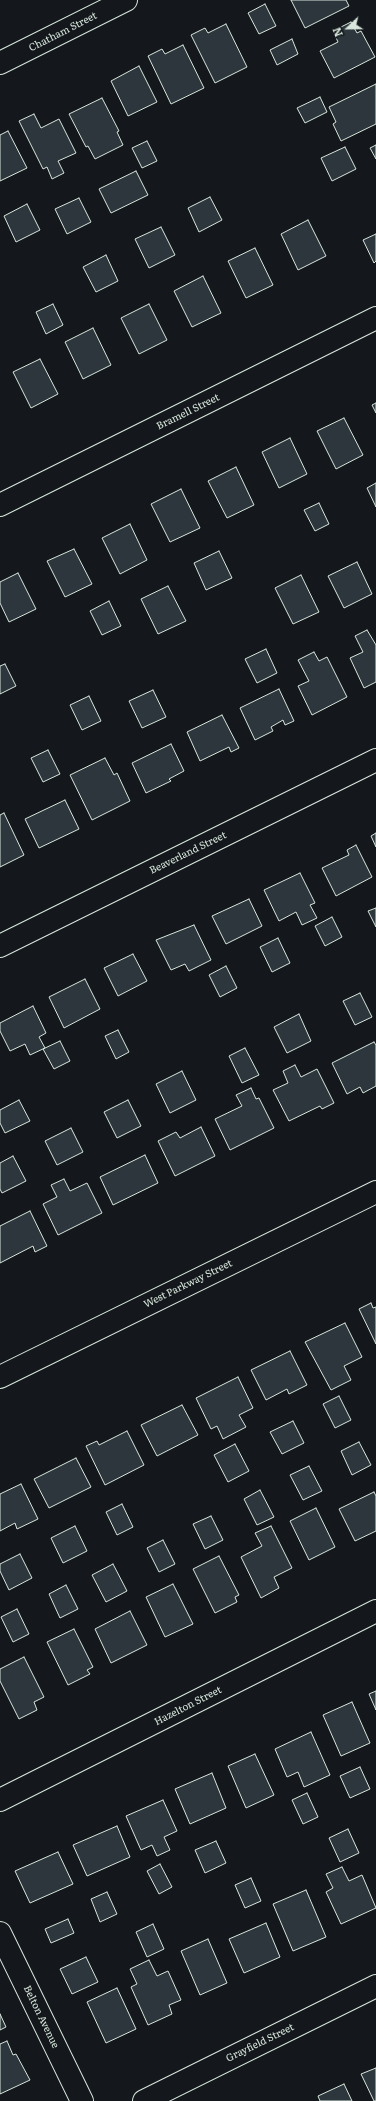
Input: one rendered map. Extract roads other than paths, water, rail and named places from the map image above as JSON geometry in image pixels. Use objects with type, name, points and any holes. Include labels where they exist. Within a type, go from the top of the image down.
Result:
[{"type":"street","name":"Chatham Street","points":[[0,63],[126,0]]},
{"type":"street","name":"Bramell Street","points":[[0,505],[376,318]]},
{"type":"street","name":"Beaverland Street","points":[[0,946],[376,760]]},
{"type":"street","name":"West Parkway Street","points":[[0,1377],[376,1192]]},
{"type":"street","name":"Hazelton Street","points":[[0,1800],[376,1611]]},
{"type":"street","name":"Belton Avenue","points":[[0,1933],[82,2101]]},
{"type":"street","name":"Grayfield Street","points":[[144,2101],[376,1986]]}]
